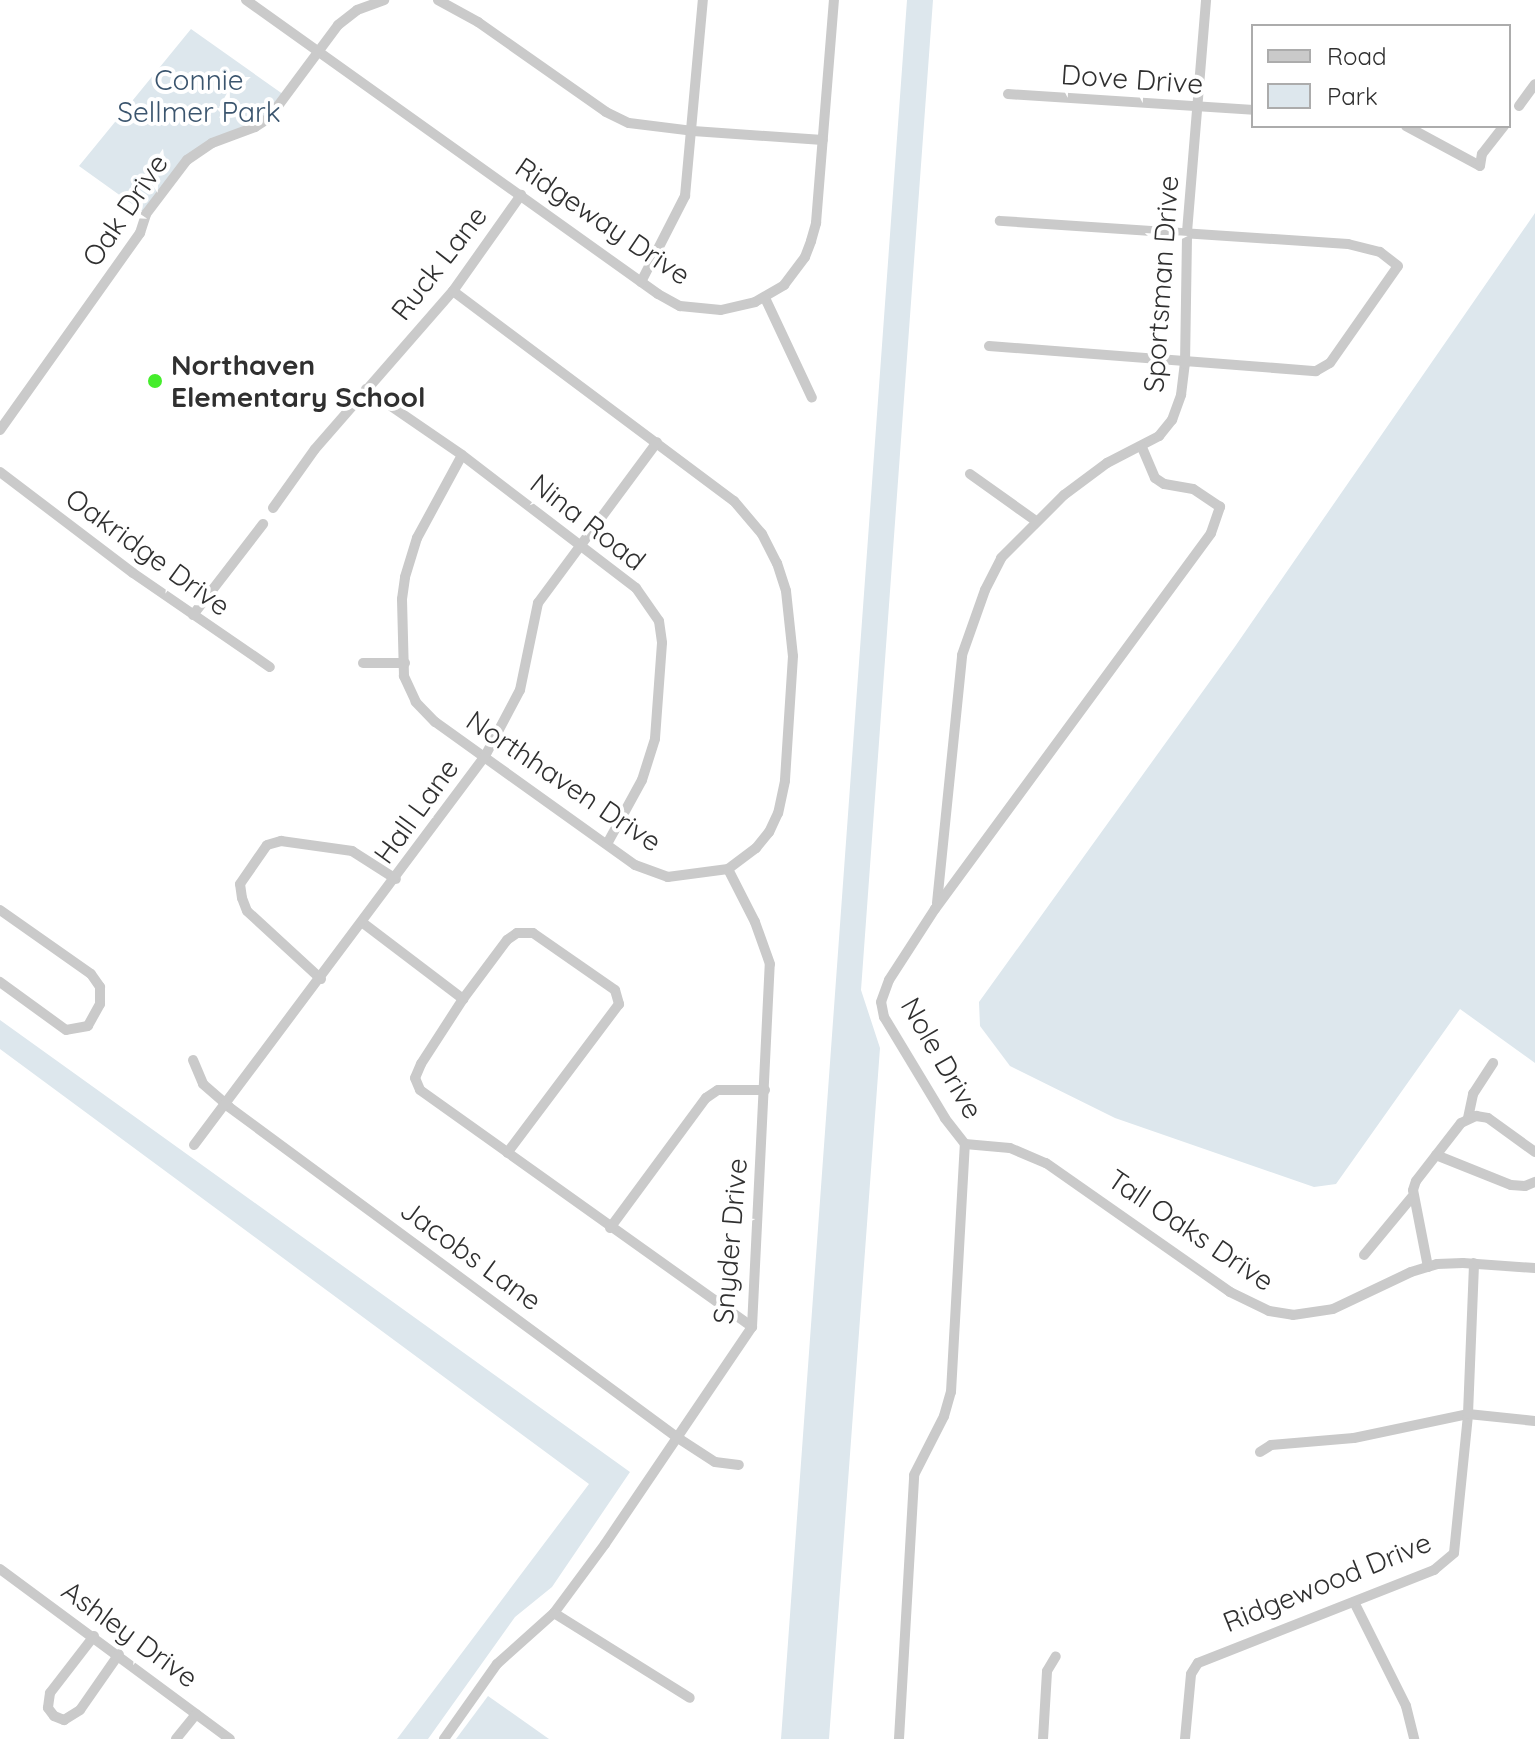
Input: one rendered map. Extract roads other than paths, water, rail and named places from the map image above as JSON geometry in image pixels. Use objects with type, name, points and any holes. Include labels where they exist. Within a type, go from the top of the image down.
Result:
[{"type":"street","name":"Ridgeway Drive","points":[[246,0],[641,282],[680,306],[701,310],[738,307],[765,298],[784,285],[805,257],[811,241],[823,140],[834,0]]},
{"type":"street","name":"Oak Drive","points":[[0,430],[140,233],[146,214],[187,160],[212,143],[269,118],[338,25],[357,10],[384,0]]},
{"type":"street","points":[[438,0],[478,22],[606,112],[643,126],[823,140]]},
{"type":"street","points":[[641,282],[685,196],[703,0]]},
{"type":"street","name":"Sportsman Drive","points":[[935,909],[962,655],[985,590],[1001,558],[1036,521],[1107,463],[1142,447],[1172,420],[1181,395],[1185,364],[1187,232],[1200,107],[1206,0]]},
{"type":"street","points":[[1519,106],[1535,84]]},
{"type":"street","name":"Dove Drive","points":[[1008,94],[1251,110]]},
{"type":"street","points":[[1410,128],[1480,166],[1482,154],[1502,128]]},
{"type":"street","name":"Ruck Lane","points":[[273,508],[315,449],[453,291],[521,195]]},
{"type":"street","points":[[989,346],[1185,364],[1316,371],[1330,363],[1398,266],[1380,252],[1348,244],[1000,221]]},
{"type":"street","points":[[453,291],[699,472],[748,514],[777,563],[786,591],[793,656],[785,781],[778,813],[769,832],[756,848],[728,869]]},
{"type":"street","points":[[765,298],[812,398]]},
{"type":"street","name":"Nina Road","points":[[366,389],[462,455],[642,594],[662,633],[652,755],[607,844]]},
{"type":"street","name":"Hall Lane","points":[[194,1145],[484,758],[520,690],[533,613],[657,442]]},
{"type":"street","name":"Nole Drive","points":[[899,1739],[914,1475],[944,1416],[951,1392],[965,1144],[945,1118],[884,1017],[881,1002],[889,980],[935,909],[1211,533],[1220,507],[1193,489],[1174,487],[1155,478],[1142,447]]},
{"type":"street","name":"Northhaven Drive","points":[[462,455],[417,538],[405,577],[402,599],[404,676],[416,702],[435,722],[635,865],[668,877],[728,869]]},
{"type":"street","name":"Oakridge Drive","points":[[0,472],[193,615],[270,667]]},
{"type":"street","points":[[970,474],[1036,521]]},
{"type":"street","points":[[193,615],[263,524]]},
{"type":"street","points":[[363,663],[405,663]]},
{"type":"street","points":[[321,979],[247,911],[240,884],[267,845],[281,841],[352,851],[396,879]]},
{"type":"street","name":"Snyder Drive","points":[[444,1739],[501,1660],[554,1613],[752,1327],[770,964],[755,922],[728,869]]},
{"type":"street","points":[[0,910],[91,974],[100,987],[100,1004],[88,1026],[66,1030],[0,982]]},
{"type":"street","points":[[363,923],[463,999]]},
{"type":"street","points":[[507,1153],[619,1004],[615,990],[533,933],[517,933],[507,940],[463,999],[415,1078],[420,1090],[610,1228],[752,1327]]},
{"type":"street","name":"Jacobs Lane","points":[[193,1060],[203,1084],[225,1104],[678,1438],[715,1462],[739,1465]]},
{"type":"street","points":[[1364,1255],[1412,1197],[1416,1181],[1468,1118],[1473,1094],[1493,1063]]},
{"type":"street","points":[[610,1228],[706,1098],[718,1090],[765,1090]]},
{"type":"street","points":[[1468,1118],[1488,1118],[1535,1152]]},
{"type":"street","name":"Tall Oaks Drive","points":[[965,1144],[1010,1148],[1046,1163],[1230,1292],[1269,1311],[1308,1314],[1333,1309],[1428,1267],[1474,1263],[1535,1268]]},
{"type":"street","points":[[1436,1155],[1511,1185],[1525,1186],[1535,1182]]},
{"type":"street","points":[[1412,1197],[1428,1267]]},
{"type":"street","name":"Ridgewood Drive","points":[[1185,1739],[1188,1687],[1198,1663],[1434,1570],[1454,1553],[1459,1536],[1468,1414],[1474,1263]]},
{"type":"street","points":[[1260,1452],[1271,1445],[1354,1438],[1468,1414],[1535,1421]]},
{"type":"street","name":"Ashley Drive","points":[[0,1569],[119,1654],[224,1737]]},
{"type":"street","points":[[1354,1602],[1406,1706],[1414,1739]]},
{"type":"street","points":[[554,1613],[690,1698]]},
{"type":"street","points":[[94,1636],[50,1693],[48,1708],[54,1716],[64,1720],[73,1717],[119,1654]]},
{"type":"street","points":[[1043,1739],[1047,1671],[1056,1656]]},
{"type":"street","points":[[176,1739],[196,1714]]},
{"type":"place","name":"Northaven Elementary School","points":[[155,381]]},
{"type":"park label","name":"Connie Sellmer Park","points":[[199,96]]}]
